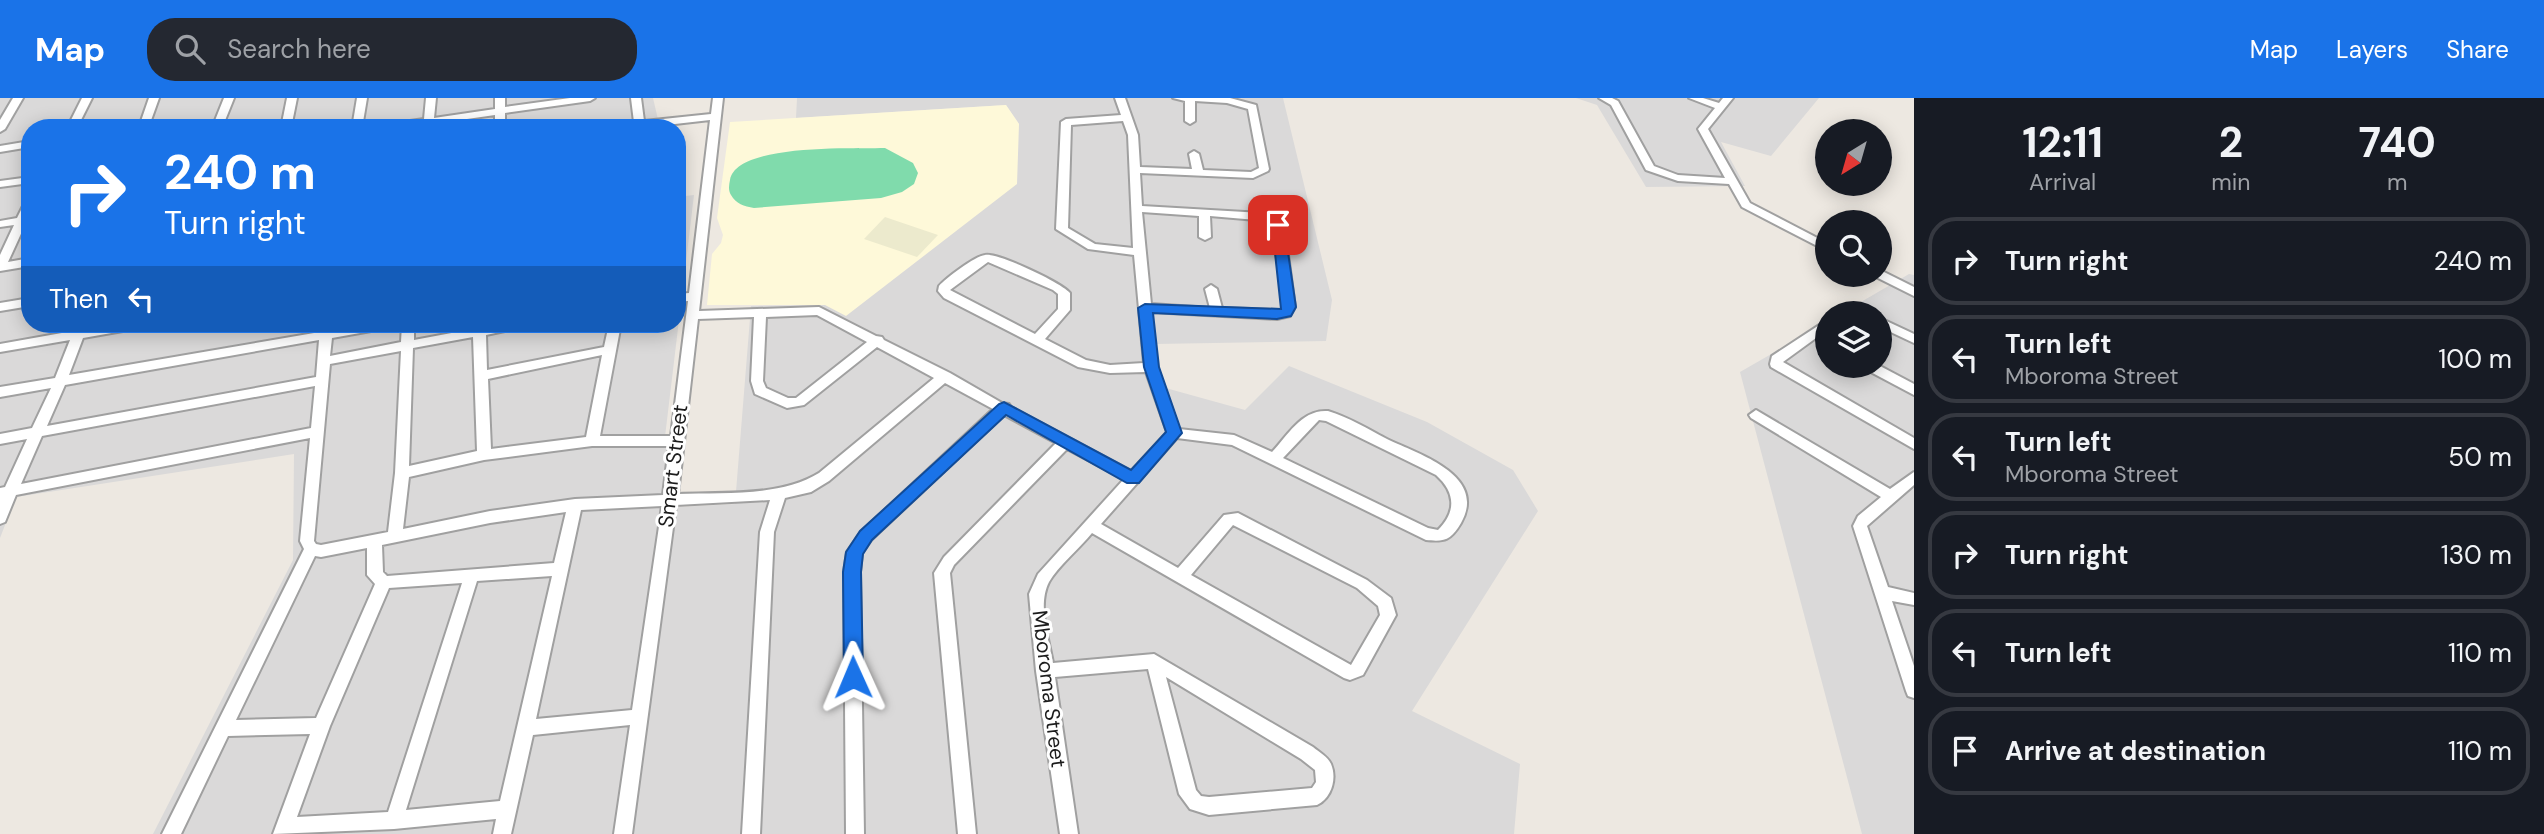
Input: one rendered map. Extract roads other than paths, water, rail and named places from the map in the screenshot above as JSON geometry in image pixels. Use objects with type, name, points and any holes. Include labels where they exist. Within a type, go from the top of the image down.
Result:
[{"type":"street","points":[[0,129],[18,98]]},
{"type":"street","points":[[76,119],[87,98]]},
{"type":"street","points":[[146,119],[154,98]]},
{"type":"street","points":[[221,119],[229,98]]},
{"type":"street","points":[[288,119],[292,98]]},
{"type":"street","points":[[358,119],[362,98]]},
{"type":"street","points":[[429,119],[431,98]]},
{"type":"street","points":[[499,119],[500,98]]},
{"type":"street","points":[[437,119],[590,98]]},
{"type":"street","points":[[636,98],[639,119]]},
{"type":"street","name":"Smart Street","points":[[623,834],[670,498],[718,98]]},
{"type":"street","points":[[1120,98],[1133,135],[1139,209],[1139,252],[1151,367],[1174,433],[1224,437],[1426,534],[1441,536],[1450,528],[1462,507],[1462,497],[1451,478],[1441,471],[1328,416],[1318,415],[1311,418],[1274,459]]},
{"type":"street","points":[[1136,170],[1253,175],[1264,169],[1253,107],[1237,100],[1178,98]]},
{"type":"street","points":[[1604,98],[1618,107],[1654,171],[1672,177],[1731,181]]},
{"type":"street","points":[[1693,98],[1724,102]]},
{"type":"street","points":[[1190,99],[1190,121]]},
{"type":"street","points":[[1724,102],[1703,129],[1746,205],[1815,242]]},
{"type":"street","points":[[686,121],[717,116]]},
{"type":"street","points":[[1127,118],[1066,122],[1062,229],[1092,247],[1139,252]]},
{"type":"street","points":[[0,149],[21,146]]},
{"type":"street","points":[[1194,154],[1198,172]]},
{"type":"street","points":[[0,184],[21,181]]},
{"type":"street","points":[[1139,209],[1262,216],[1272,219],[1278,225],[1289,307],[1286,313],[1277,315],[1145,308]]},
{"type":"street","points":[[1204,214],[1205,237]]},
{"type":"street","points":[[0,224],[21,221]]},
{"type":"street","points":[[21,221],[0,267],[21,264]]},
{"type":"street","points":[[1038,339],[1064,310],[1064,293],[1057,287],[985,258],[945,286],[944,291],[948,295],[1096,368],[1151,367]]},
{"type":"street","points":[[1892,280],[1914,292]]},
{"type":"street","points":[[1212,289],[1217,311]]},
{"type":"street","points":[[686,297],[695,296]]},
{"type":"street","points":[[0,307],[21,304]]},
{"type":"street","points":[[692,315],[819,311],[1004,407],[1133,478]]},
{"type":"street","points":[[760,312],[757,381],[760,391],[787,403],[799,402],[878,340]]},
{"type":"street","points":[[1892,328],[1914,339]]},
{"type":"street","points":[[0,348],[63,333]]},
{"type":"street","points":[[0,518],[5,492],[40,431],[78,333]]},
{"type":"street","points":[[0,391],[305,333]]},
{"type":"street","points":[[326,333],[307,541],[312,549],[321,551],[490,517],[575,505],[779,494],[806,488],[824,477],[945,376]]},
{"type":"street","points":[[395,536],[402,473],[408,333]]},
{"type":"street","points":[[325,361],[457,333]]},
{"type":"street","points":[[479,333],[484,455]]},
{"type":"street","points":[[592,441],[613,333]]},
{"type":"street","points":[[1813,333],[1777,359],[1776,364],[1914,444]]},
{"type":"street","points":[[480,376],[608,350]]},
{"type":"street","points":[[1892,378],[1914,390]]},
{"type":"street","points":[[0,439],[322,380]]},
{"type":"street","points":[[855,834],[852,572],[855,552],[866,536],[1004,407]]},
{"type":"street","points":[[1756,415],[1891,496]]},
{"type":"street","points":[[5,492],[317,432]]},
{"type":"street","name":"Mboroma Street","points":[[1066,834],[1044,671],[1037,594],[1043,578],[1174,433]]},
{"type":"street","points":[[967,834],[942,573],[949,561],[1066,440]]},
{"type":"street","points":[[402,473],[484,455],[592,441],[675,441]]},
{"type":"street","points":[[1914,477],[1863,520],[1860,526],[1880,592],[1911,674],[1914,691]]},
{"type":"street","points":[[751,834],[767,532],[779,494]]},
{"type":"street","points":[[502,834],[575,505]]},
{"type":"street","points":[[1090,525],[1182,574],[1350,673],[1357,670],[1388,615],[1385,603],[1362,584],[1238,519],[1228,519],[1182,574]]},
{"type":"street","points":[[374,541],[375,575],[384,582],[561,569]]},
{"type":"street","points":[[171,834],[312,549]]},
{"type":"street","points":[[394,820],[471,577]]},
{"type":"street","points":[[384,582],[321,726],[284,830],[508,809]]},
{"type":"street","points":[[1880,592],[1914,599]]},
{"type":"street","points":[[1044,671],[1154,661],[1307,753],[1322,766],[1325,784],[1317,796],[1209,806],[1196,803],[1188,794],[1154,661]]},
{"type":"street","points":[[524,728],[638,717]]},
{"type":"street","points":[[223,728],[321,726]]}]
